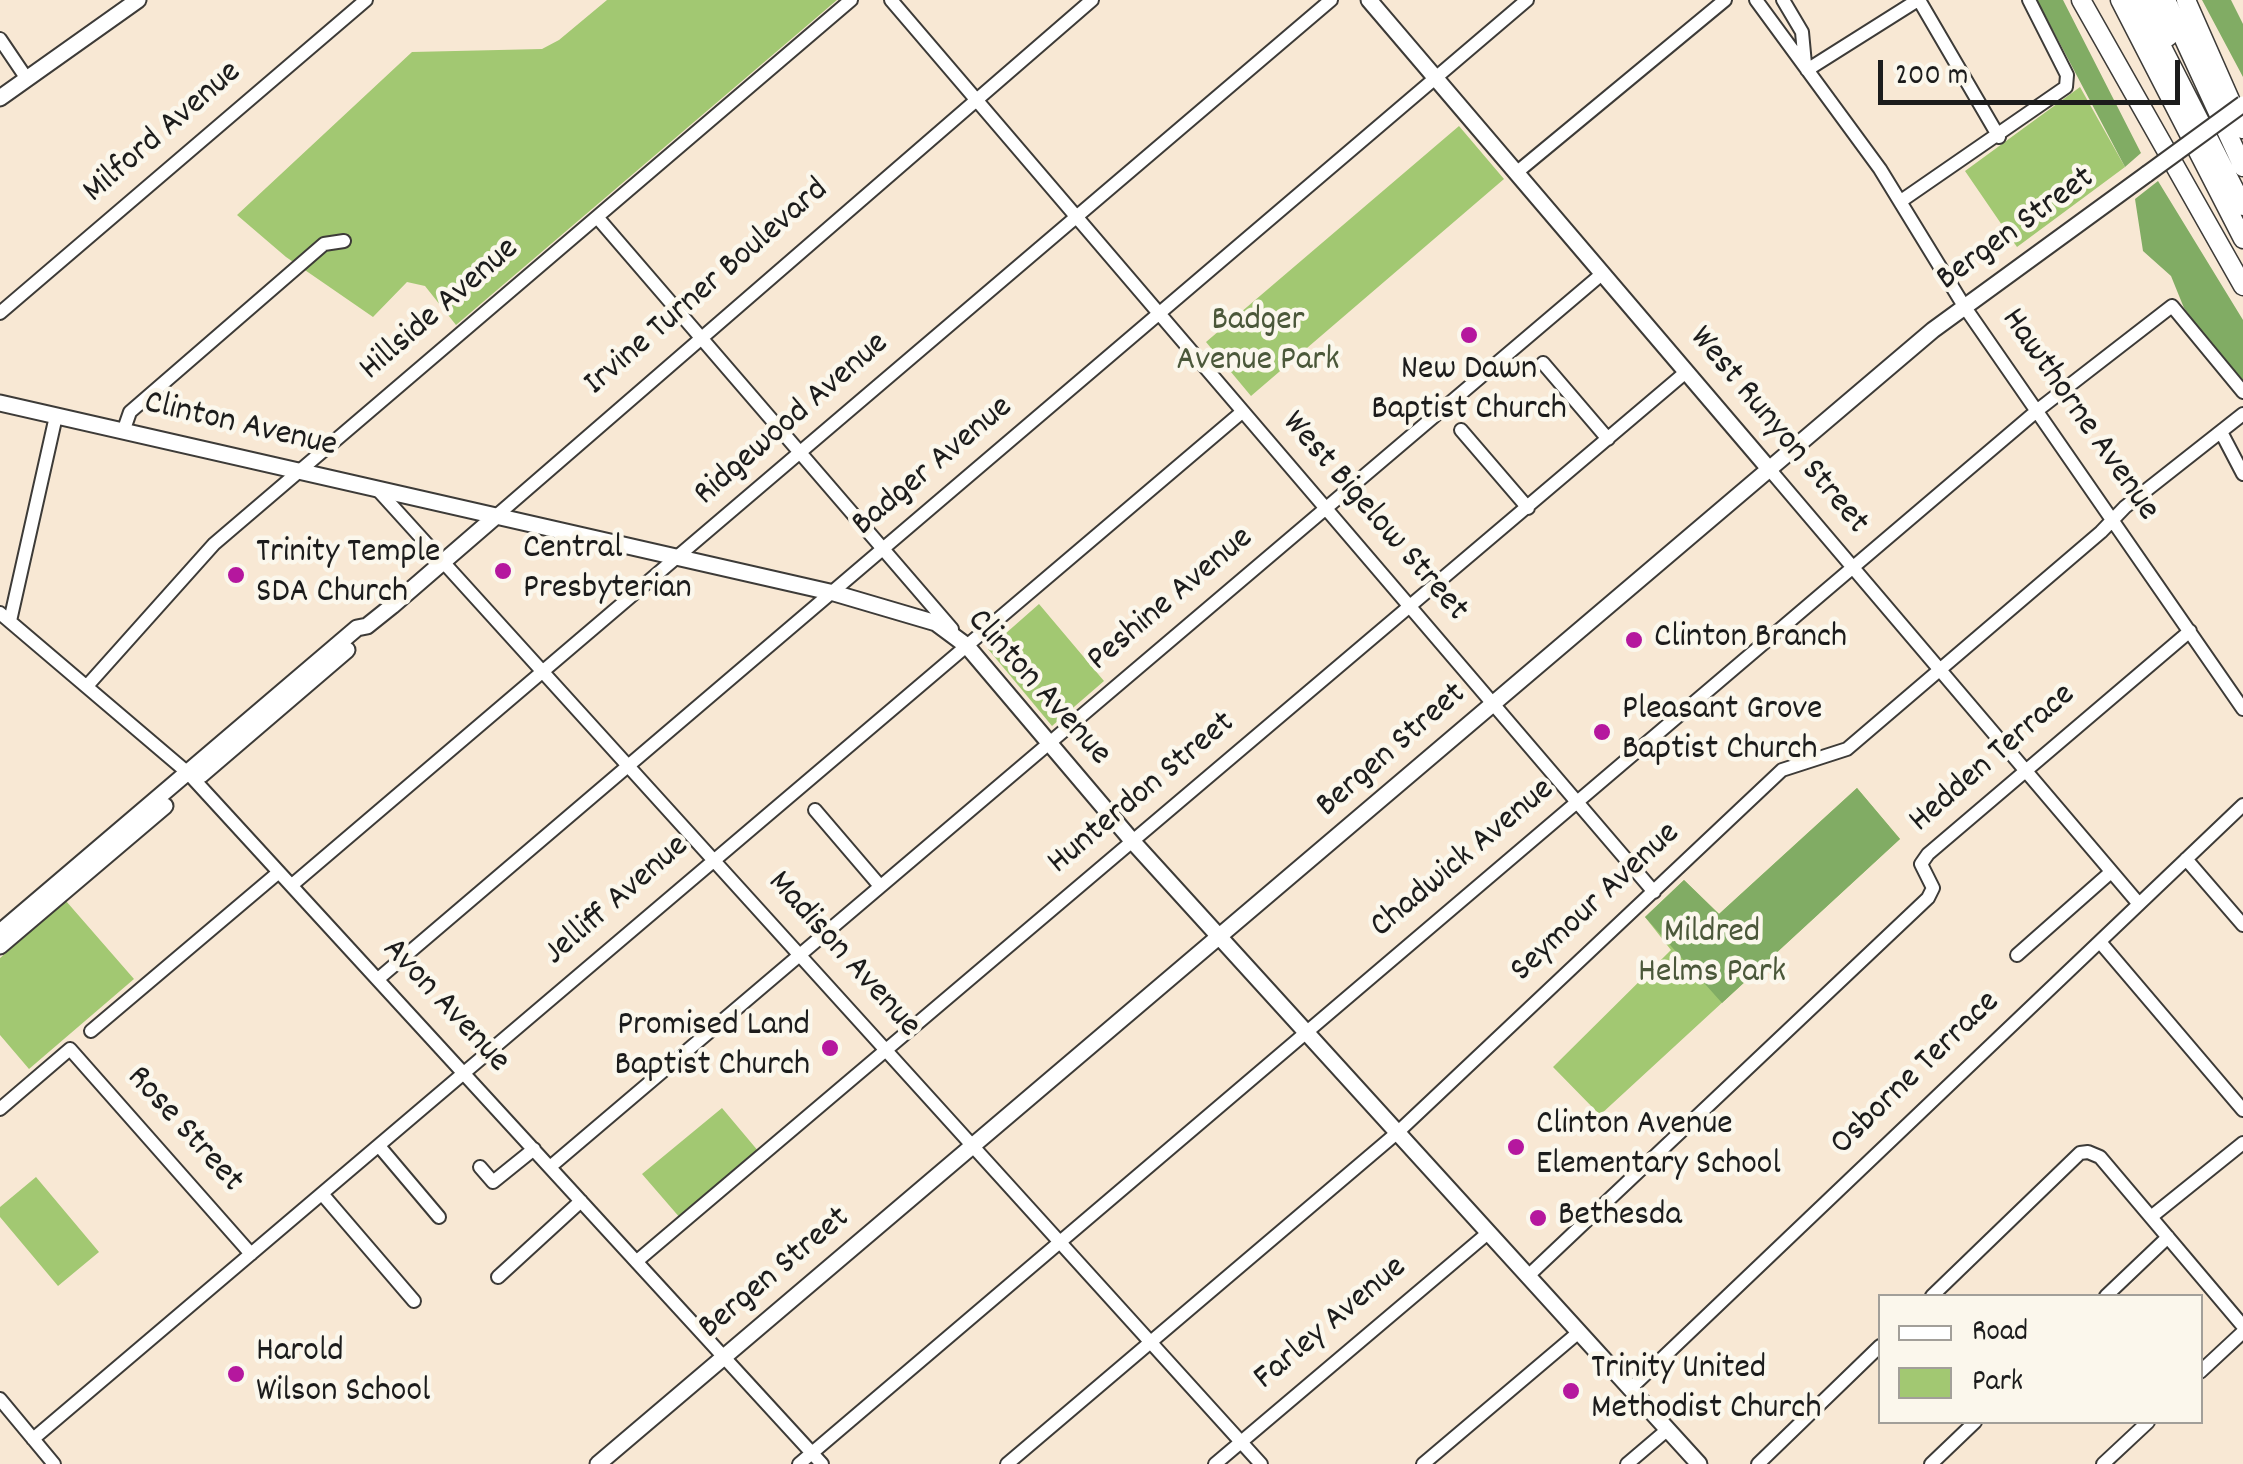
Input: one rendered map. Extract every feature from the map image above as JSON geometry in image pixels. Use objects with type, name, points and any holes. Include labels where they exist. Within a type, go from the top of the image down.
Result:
[{"type":"highway","points":[[2080,0],[2243,286]]},
{"type":"highway","points":[[2092,0],[2186,189]]},
{"type":"highway","points":[[2108,0],[2243,239]]},
{"type":"highway","points":[[2120,0],[2209,177]]},
{"type":"highway","points":[[2138,0],[2243,206]]},
{"type":"highway","points":[[2152,0],[2210,145]]},
{"type":"highway","points":[[2166,0],[2243,167]]},
{"type":"highway","points":[[2186,0],[2243,129]]},
{"type":"main road","name":"West Runyon Street","points":[[1368,0],[1770,470]]},
{"type":"main road","points":[[0,98],[127,3]]},
{"type":"main road","name":"Bergen Street","points":[[598,1464],[1964,306],[2243,104]]},
{"type":"main road","name":"Clinton Avenue","points":[[0,404],[925,617],[966,646],[1134,843],[1699,1464]]},
{"type":"main road","name":"Irvine Turner Boulevard","points":[[0,932],[364,635],[367,626],[495,516]]},
{"type":"main road","name":"Irvine Turner Boulevard","points":[[0,946],[192,776]]},
{"type":"street","name":"Milford Avenue","points":[[0,314],[366,0]]},
{"type":"street","name":"Hillside Avenue","points":[[87,686],[202,555],[852,0]]},
{"type":"street","name":"West Bigelow Street","points":[[891,0],[1654,892]]},
{"type":"street","name":"Irvine Turner Boulevard","points":[[495,516],[1092,0]]},
{"type":"street","name":"Ridgewood Avenue","points":[[292,885],[1332,0]]},
{"type":"street","name":"Badger Avenue","points":[[378,979],[1527,0]]},
{"type":"street","points":[[1516,173],[1725,0]]},
{"type":"street","points":[[1756,0],[1806,69],[1918,0],[1999,137]]},
{"type":"street","name":"Hawthorne Avenue","points":[[1784,0],[1802,32],[1806,69],[1901,201],[1964,306],[2039,409],[2243,709]]},
{"type":"street","points":[[1901,201],[1999,137],[2068,84],[2029,0]]},
{"type":"street","points":[[0,39],[27,79]]},
{"type":"street","points":[[596,217],[966,646]]},
{"type":"street","points":[[123,432],[130,412],[162,384],[324,244],[344,241]]},
{"type":"street","name":"Peshine Avenue","points":[[550,1167],[1049,747],[1190,622],[1327,510],[1602,273]]},
{"type":"street","name":"Chadwick Avenue","points":[[799,1464],[817,1459],[1061,1242],[2039,409],[2172,306],[2243,392]]},
{"type":"street","points":[[1542,363],[1608,440]]},
{"type":"street","name":"Hunterdon Street","points":[[637,1262],[1686,372]]},
{"type":"street","name":"Jelliff Avenue","points":[[33,1438],[1242,412]]},
{"type":"street","name":"Seymour Avenue","points":[[1008,1464],[1398,1132],[1782,770],[1847,749],[2113,519],[2243,414]]},
{"type":"street","points":[[5,617],[56,416]]},
{"type":"street","points":[[2224,429],[2243,457]]},
{"type":"street","points":[[2224,429],[2243,474]]},
{"type":"street","points":[[1461,430],[1528,508]]},
{"type":"street","name":"West Runyon Street","points":[[1770,470],[2139,904]]},
{"type":"street","name":"Madison Avenue","points":[[377,490],[1261,1464]]},
{"type":"street","name":"Avon Avenue","points":[[5,617],[192,776],[817,1459]]},
{"type":"street","name":"Hedden Terrace","points":[[1528,1276],[1928,898],[1933,888],[1922,869],[1923,858],[2190,630]]},
{"type":"street","name":"Osborne Terrace","points":[[1631,1388],[2243,805]]},
{"type":"street","points":[[815,810],[880,886]]},
{"type":"street","points":[[2186,859],[2243,925]]},
{"type":"street","points":[[91,1031],[280,872]]},
{"type":"street","points":[[2017,955],[2111,872]]},
{"type":"street","points":[[2100,942],[2243,1110]]},
{"type":"street","name":"Rose Street","points":[[0,1109],[70,1049],[251,1254]]},
{"type":"street","points":[[2152,1217],[2243,1143]]},
{"type":"street","points":[[379,1146],[439,1217]]},
{"type":"street","points":[[480,1168],[493,1182],[534,1149]]},
{"type":"street","points":[[1934,1294],[2080,1153],[2088,1152],[2100,1158],[2152,1217],[2243,1329],[2203,1369]]},
{"type":"street","points":[[323,1195],[414,1301]]},
{"type":"street","points":[[498,1277],[581,1201]]},
{"type":"street","name":"Farley Avenue","points":[[1214,1464],[1488,1232]]},
{"type":"street","points":[[2108,1294],[2168,1237]]},
{"type":"street","points":[[1422,1464],[1578,1332]]},
{"type":"street","points":[[1758,1464],[1878,1348]]},
{"type":"street","points":[[0,1398],[54,1464]]},
{"type":"street","points":[[1931,1464],[1974,1424]]},
{"type":"street","points":[[2102,1464],[2146,1424]]},
{"type":"street","points":[[1627,1464],[1667,1430]]},
{"type":"green space","points":[[607,0],[837,0],[456,325],[425,286],[407,282],[373,317],[286,257],[237,215],[412,52],[542,49],[559,40]]},
{"type":"green space","points":[[2037,0],[2063,0],[2141,153],[2125,167]]},
{"type":"green space","points":[[2202,0],[2231,0],[2243,24],[2243,77]]},
{"type":"green space","points":[[2080,87],[2125,167],[2017,247],[1965,171]]},
{"type":"green space","name":"Badger Avenue Park","points":[[1459,126],[1504,179],[1251,396],[1206,342]]},
{"type":"green space","points":[[2158,181],[2243,320],[2243,386],[2184,308],[2171,276],[2143,251],[2135,199]]},
{"type":"green space","points":[[1039,604],[1104,681],[1052,726],[988,649]]},
{"type":"green space","name":"Mildred Helms Park","points":[[1857,788],[1900,839],[1600,1115],[1553,1067],[1671,950],[1645,917],[1684,880],[1719,914]]},
{"type":"green space","name":"Mildred Helms Park","points":[[1857,788],[1900,839],[1722,1003],[1645,917],[1684,880],[1719,914]]},
{"type":"green space","points":[[66,901],[134,979],[29,1069],[0,1035],[0,958]]},
{"type":"green space","points":[[722,1108],[759,1152],[681,1219],[642,1174]]},
{"type":"green space","points":[[36,1177],[99,1252],[58,1286],[0,1217],[0,1207]]},
{"type":"place","name":"New Dawn Baptist Church","points":[[1469,335]]},
{"type":"place","name":"Central Presbyterian","points":[[503,571]]},
{"type":"place","name":"Trinity Temple SDA Church","points":[[236,575]]},
{"type":"place","name":"Clinton Branch","points":[[1634,640]]},
{"type":"place","name":"Pleasant Grove Baptist Church","points":[[1602,732]]},
{"type":"place","name":"Promised Land Baptist Church","points":[[830,1048]]},
{"type":"place","name":"Clinton Avenue Elementary School","points":[[1516,1147]]},
{"type":"place","name":"Bethesda","points":[[1538,1218]]},
{"type":"place","name":"Harold Wilson School","points":[[236,1374]]},
{"type":"place","name":"Trinity United Methodist Church","points":[[1571,1391]]}]
